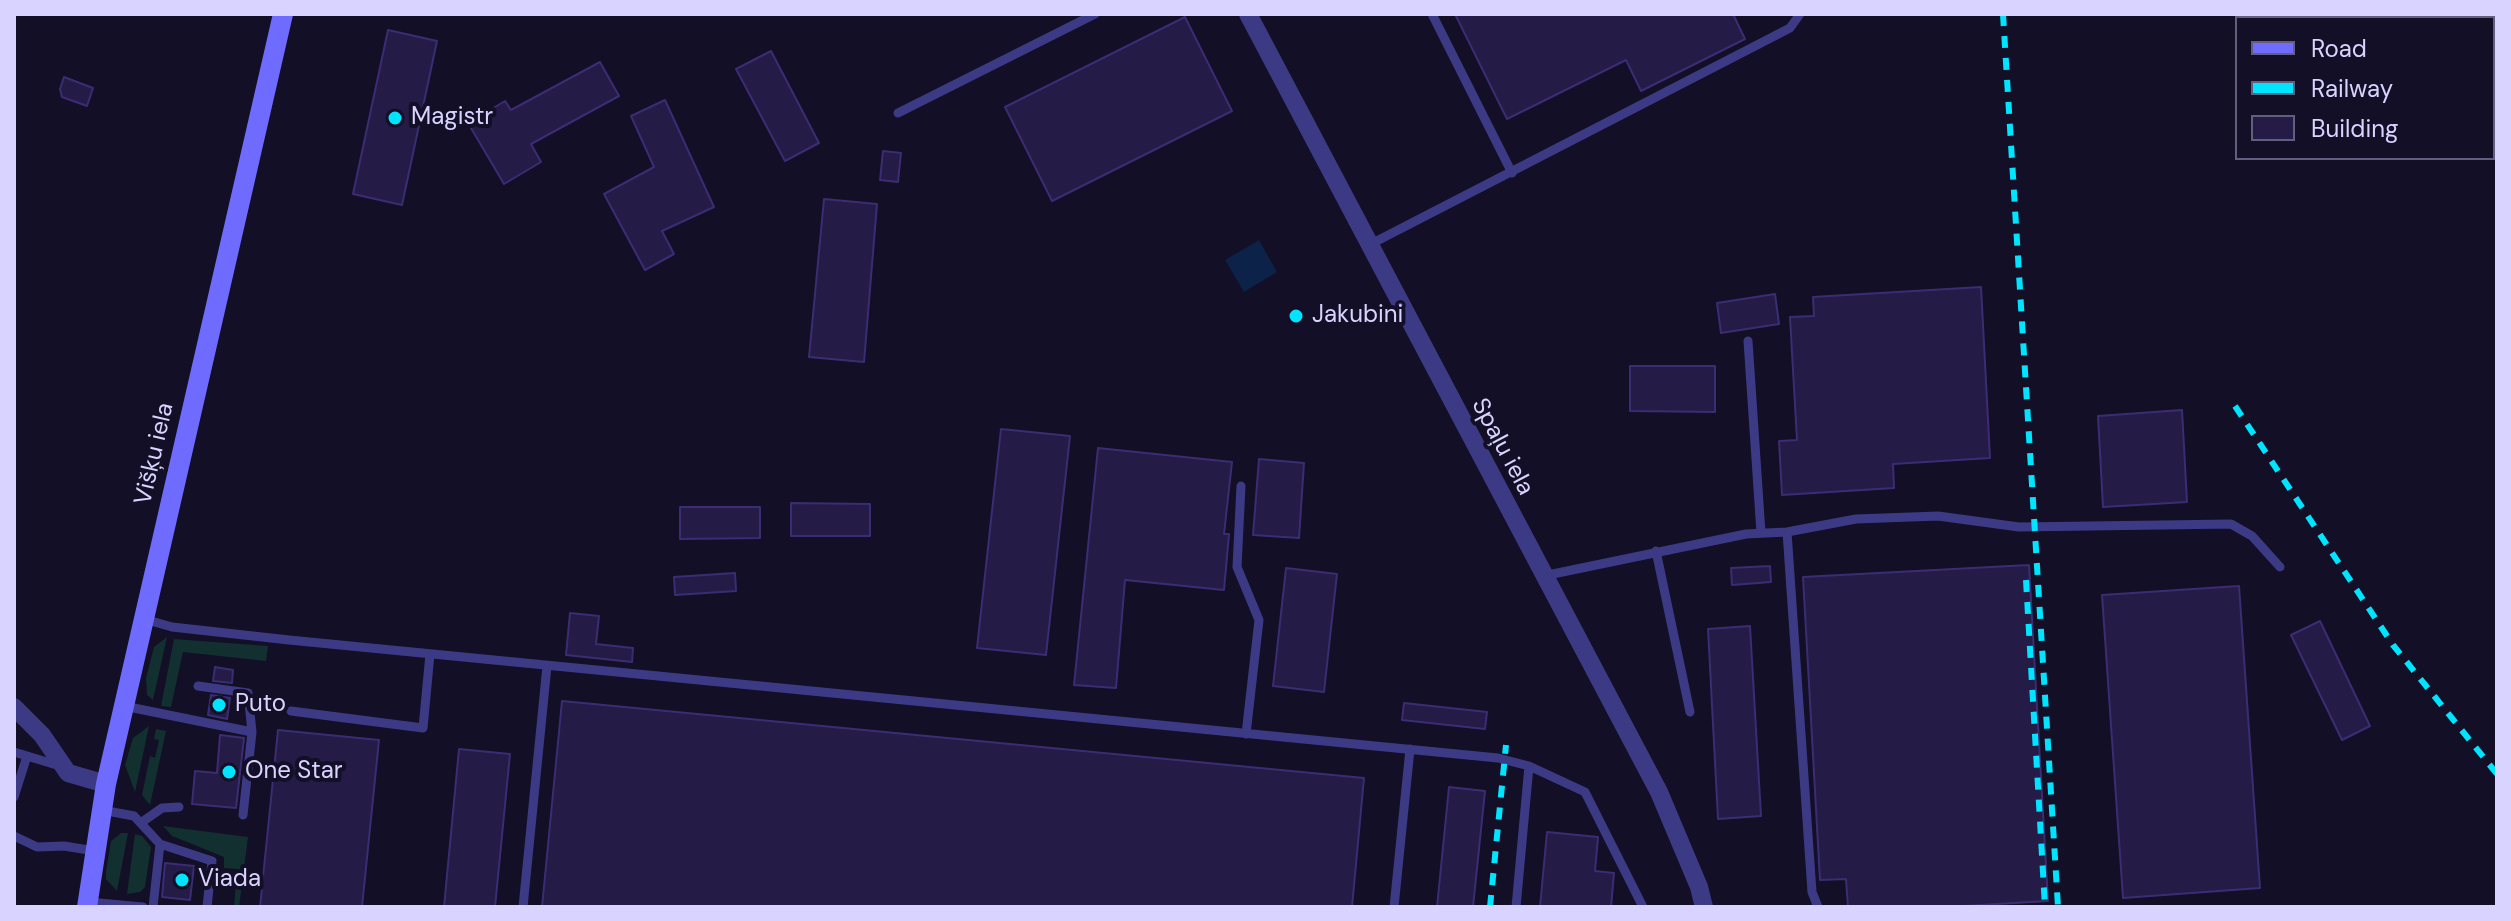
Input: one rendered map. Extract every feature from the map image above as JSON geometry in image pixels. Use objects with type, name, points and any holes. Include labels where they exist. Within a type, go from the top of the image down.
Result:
[{"type":"street","name":"Višķu iela","points":[[87,904],[106,784],[283,14]]},
{"type":"street","name":"Spaļu iela","points":[[1248,14],[1659,792],[1699,887],[1704,907]]},
{"type":"street","points":[[14,707],[26,715],[68,773],[106,784]]},
{"type":"lane","points":[[898,113],[1095,14]]},
{"type":"lane","points":[[1432,14],[1512,173]]},
{"type":"lane","points":[[1369,245],[1790,28],[1800,14]]},
{"type":"lane","points":[[1748,341],[1761,533]]},
{"type":"lane","points":[[1241,486],[1237,567],[1259,620],[1246,734]]},
{"type":"lane","points":[[1543,576],[1656,551],[1761,533],[1787,532],[1856,519],[1938,516],[2019,527],[2231,524],[2252,536],[2280,567]]},
{"type":"lane","points":[[1787,532],[1812,892],[1818,907]]},
{"type":"lane","points":[[1656,551],[1690,712]]},
{"type":"lane","points":[[144,619],[209,632],[1498,758],[1529,766],[1585,792],[1643,907]]},
{"type":"lane","points":[[291,711],[423,728],[430,654]]},
{"type":"lane","points":[[523,907],[547,666]]},
{"type":"lane","points":[[198,686],[248,693],[252,732],[243,815]]},
{"type":"lane","points":[[124,706],[252,732]]},
{"type":"lane","points":[[1394,907],[1410,749]]},
{"type":"lane","points":[[14,752],[64,767]]},
{"type":"lane","points":[[14,797],[27,756]]},
{"type":"lane","points":[[1516,907],[1529,766]]},
{"type":"lane","points":[[142,822],[162,808],[179,807]]},
{"type":"lane","points":[[102,810],[134,816],[160,844],[212,861],[207,907]]},
{"type":"lane","points":[[14,836],[37,847],[64,846],[95,851]]},
{"type":"lane","points":[[153,907],[160,844]]},
{"type":"lane","points":[[87,904],[143,907]]},
{"type":"green space","points":[[167,637],[153,700],[147,695],[146,678],[154,647]]},
{"type":"green space","points":[[174,639],[268,646],[266,661],[183,652],[171,707],[161,706]]},
{"type":"green space","points":[[149,726],[135,792],[125,765],[133,738]]},
{"type":"green space","points":[[156,729],[166,731],[150,805],[142,795],[150,756],[155,758],[159,740],[154,739]]},
{"type":"green space","points":[[163,826],[248,837],[239,907],[234,907],[237,869],[224,868],[224,857],[172,836]]},
{"type":"green space","points":[[121,833],[128,833],[117,891],[106,879],[106,872],[111,841]]},
{"type":"green space","points":[[135,834],[142,836],[151,847],[145,887],[140,892],[127,894]]},
{"type":"water","points":[[1259,240],[1277,272],[1244,292],[1225,260]]},
{"type":"building","points":[[1455,14],[1733,14],[1745,39],[1641,91],[1626,60],[1507,119]]},
{"type":"building","points":[[1185,17],[1232,111],[1052,201],[1005,107]]},
{"type":"building","name":"Magistr","points":[[388,30],[437,41],[402,205],[353,194]]},
{"type":"building","points":[[771,51],[819,143],[785,161],[736,69]]},
{"type":"building","points":[[600,62],[619,96],[531,144],[541,162],[504,184],[468,123],[505,101],[511,110]]},
{"type":"building","points":[[64,77],[93,88],[87,106],[62,97],[60,89]]},
{"type":"building","points":[[665,100],[714,207],[662,231],[674,254],[645,270],[604,194],[654,167],[631,116]]},
{"type":"building","points":[[883,151],[901,153],[898,182],[880,180]]},
{"type":"building","points":[[824,199],[877,204],[864,362],[809,357]]},
{"type":"building","points":[[1981,287],[1990,458],[1893,464],[1894,488],[1782,495],[1779,441],[1797,440],[1790,317],[1814,316],[1813,297]]},
{"type":"building","points":[[1775,294],[1779,324],[1721,333],[1717,303]]},
{"type":"building","points":[[1630,366],[1715,366],[1715,412],[1630,411]]},
{"type":"building","points":[[2182,410],[2187,502],[2103,507],[2098,416]]},
{"type":"building","points":[[1001,429],[1070,436],[1046,655],[977,648]]},
{"type":"building","points":[[1098,448],[1232,462],[1224,534],[1229,534],[1224,590],[1125,580],[1116,688],[1074,685]]},
{"type":"building","points":[[1259,459],[1304,463],[1299,538],[1253,535]]},
{"type":"building","points":[[791,503],[870,504],[870,536],[791,536]]},
{"type":"building","points":[[680,507],[760,507],[760,538],[680,539]]},
{"type":"building","points":[[2029,565],[2048,901],[1946,907],[1848,907],[1846,879],[1820,880],[1803,577]]},
{"type":"building","points":[[1770,566],[1771,582],[1732,585],[1731,568]]},
{"type":"building","points":[[1286,568],[1337,574],[1324,692],[1273,686]]},
{"type":"building","points":[[735,573],[736,591],[675,595],[674,577]]},
{"type":"building","points":[[2239,586],[2260,888],[2123,898],[2102,595]]},
{"type":"building","points":[[570,613],[599,616],[596,644],[633,648],[632,662],[566,655]]},
{"type":"building","points":[[2320,621],[2370,726],[2342,740],[2291,635]]},
{"type":"building","points":[[1750,626],[1761,816],[1718,819],[1708,629]]},
{"type":"building","points":[[215,667],[233,670],[232,683],[213,681]]},
{"type":"building","points":[[211,695],[230,698],[227,719],[208,715]]},
{"type":"building","points":[[562,701],[1364,778],[1352,907],[542,907]]},
{"type":"building","points":[[1404,703],[1487,712],[1485,729],[1402,720]]},
{"type":"building","points":[[278,730],[379,740],[362,907],[260,907]]},
{"type":"building","name":"One Star","points":[[220,735],[244,738],[236,808],[192,804],[195,771],[217,773]]},
{"type":"building","points":[[459,749],[510,754],[495,907],[444,907]]},
{"type":"building","points":[[1449,787],[1485,791],[1473,907],[1437,907]]},
{"type":"building","points":[[1547,832],[1598,837],[1595,871],[1614,873],[1611,907],[1540,907]]},
{"type":"building","points":[[165,863],[194,866],[190,900],[162,897]]},
{"type":"railway","points":[[2003,14],[2058,907]]},
{"type":"railway","points":[[2235,406],[2393,645],[2497,774]]},
{"type":"railway","points":[[2026,580],[2045,907]]},
{"type":"railway","points":[[1490,907],[1506,745]]},
{"type":"place","name":"Magistr","points":[[395,118]]},
{"type":"place","name":"Jakubini","points":[[1296,316]]},
{"type":"place","name":"Puto","points":[[219,705]]},
{"type":"place","name":"One Star","points":[[229,772]]},
{"type":"place","name":"Viada","points":[[182,880]]}]
